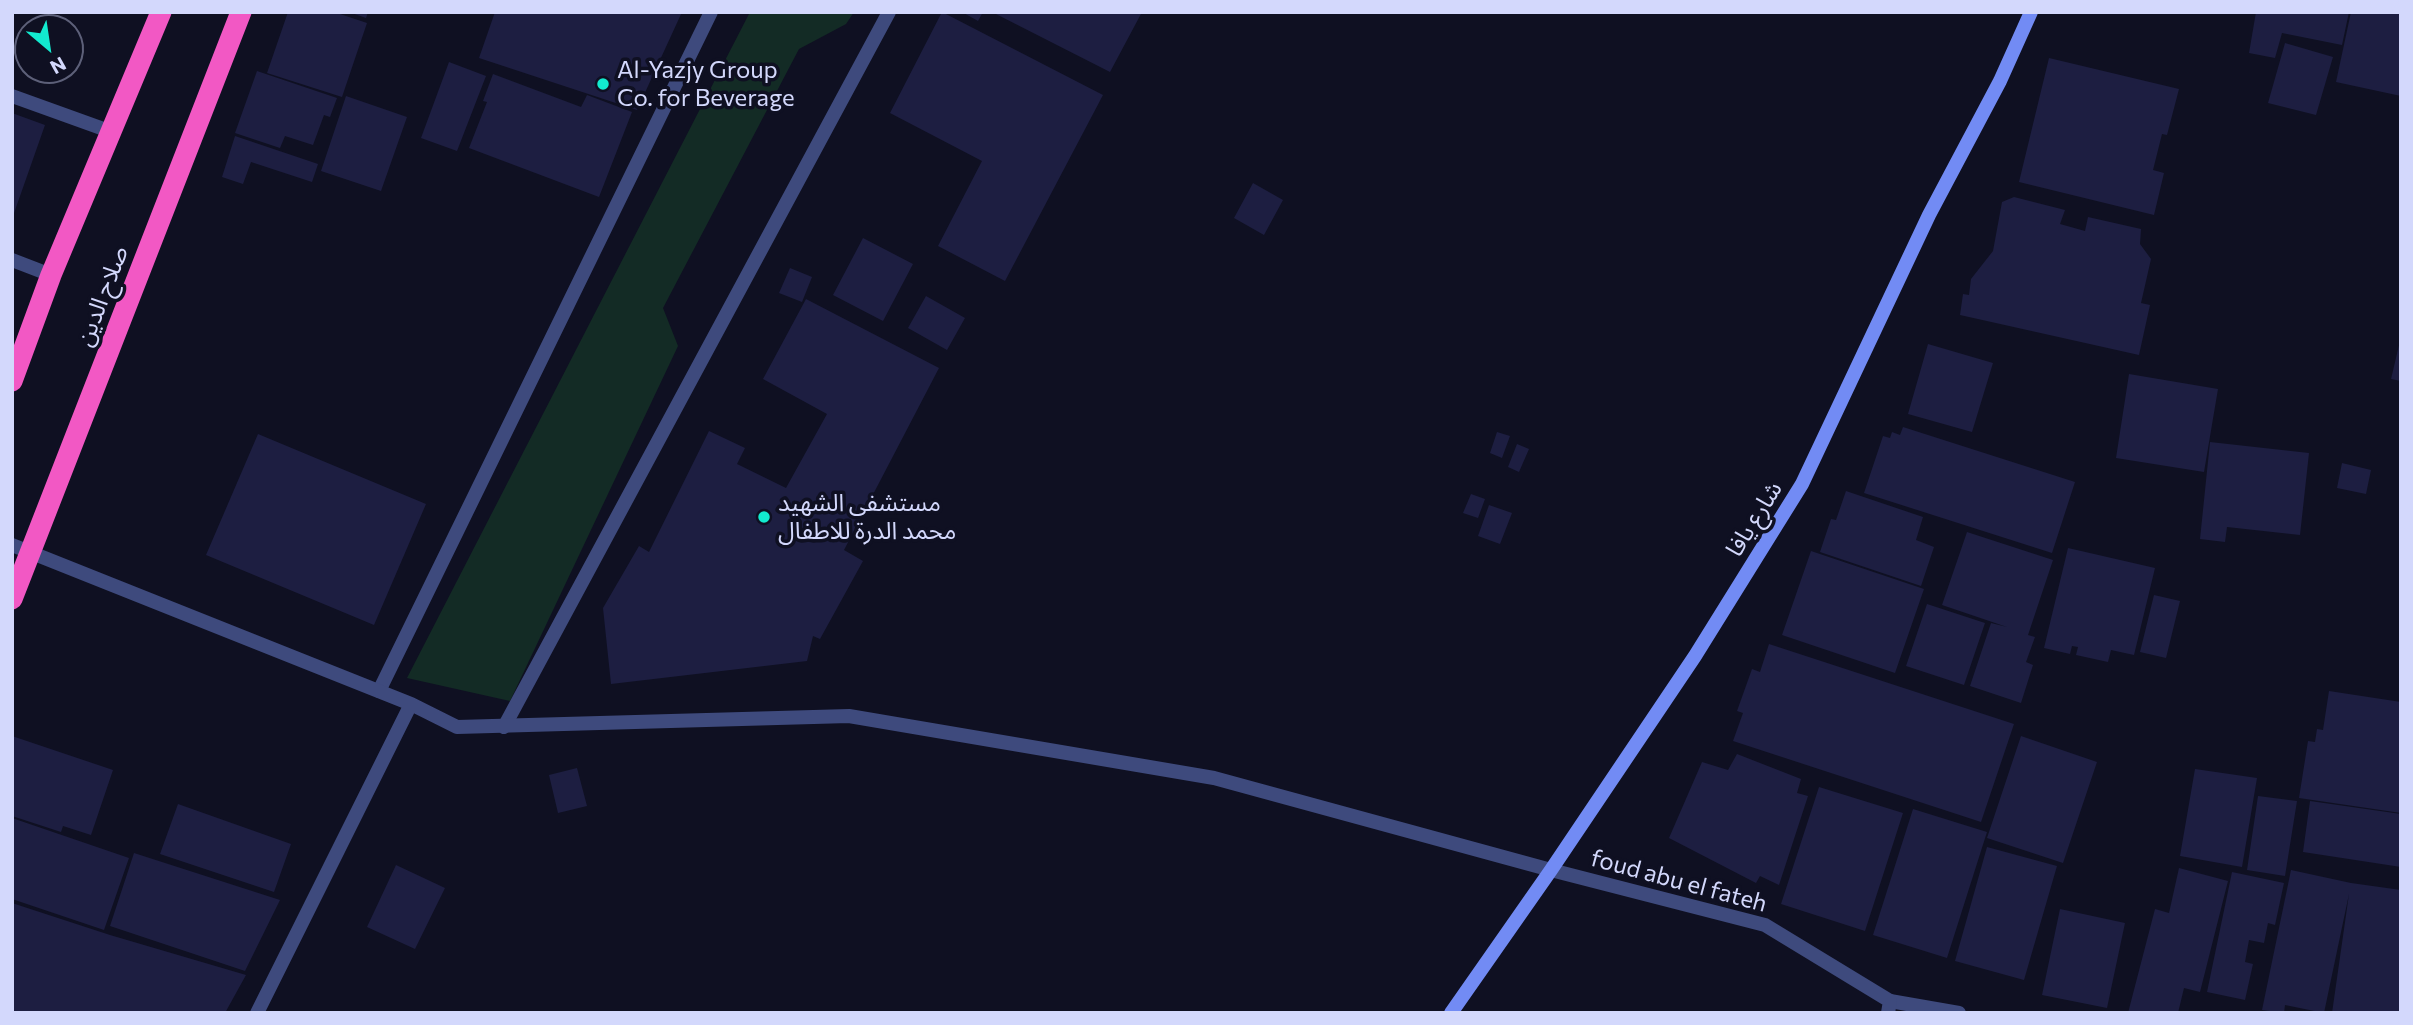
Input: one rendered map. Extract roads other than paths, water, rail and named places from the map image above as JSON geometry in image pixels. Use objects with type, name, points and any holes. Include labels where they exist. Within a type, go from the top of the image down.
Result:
[{"type":"highway","points":[[12,381],[51,275],[160,12]]},
{"type":"highway","name":"صلاح الدين","points":[[12,598],[21,548],[241,12]]},
{"type":"street","points":[[379,691],[711,12]]},
{"type":"street","points":[[504,727],[889,12]]},
{"type":"street","name":"شارع يافا","points":[[1451,1013],[1695,656],[1802,485],[1929,215],[2000,81],[2031,12]]},
{"type":"street","points":[[12,96],[112,132]]},
{"type":"street","points":[[12,260],[51,275]]},
{"type":"street","name":"foud abu el fateh","points":[[21,548],[411,704],[457,727],[849,716],[1214,778],[1765,925],[1889,1007]]},
{"type":"street","points":[[257,1013],[411,704]]},
{"type":"street","points":[[1889,1007],[1959,1013]]},
{"type":"place","name":"Al-Yazjy Group Co. for Beverage","points":[[603,84]]},
{"type":"place","name":"مستشفى الشهيد محمد الدرة للاطفال","points":[[764,517]]}]
